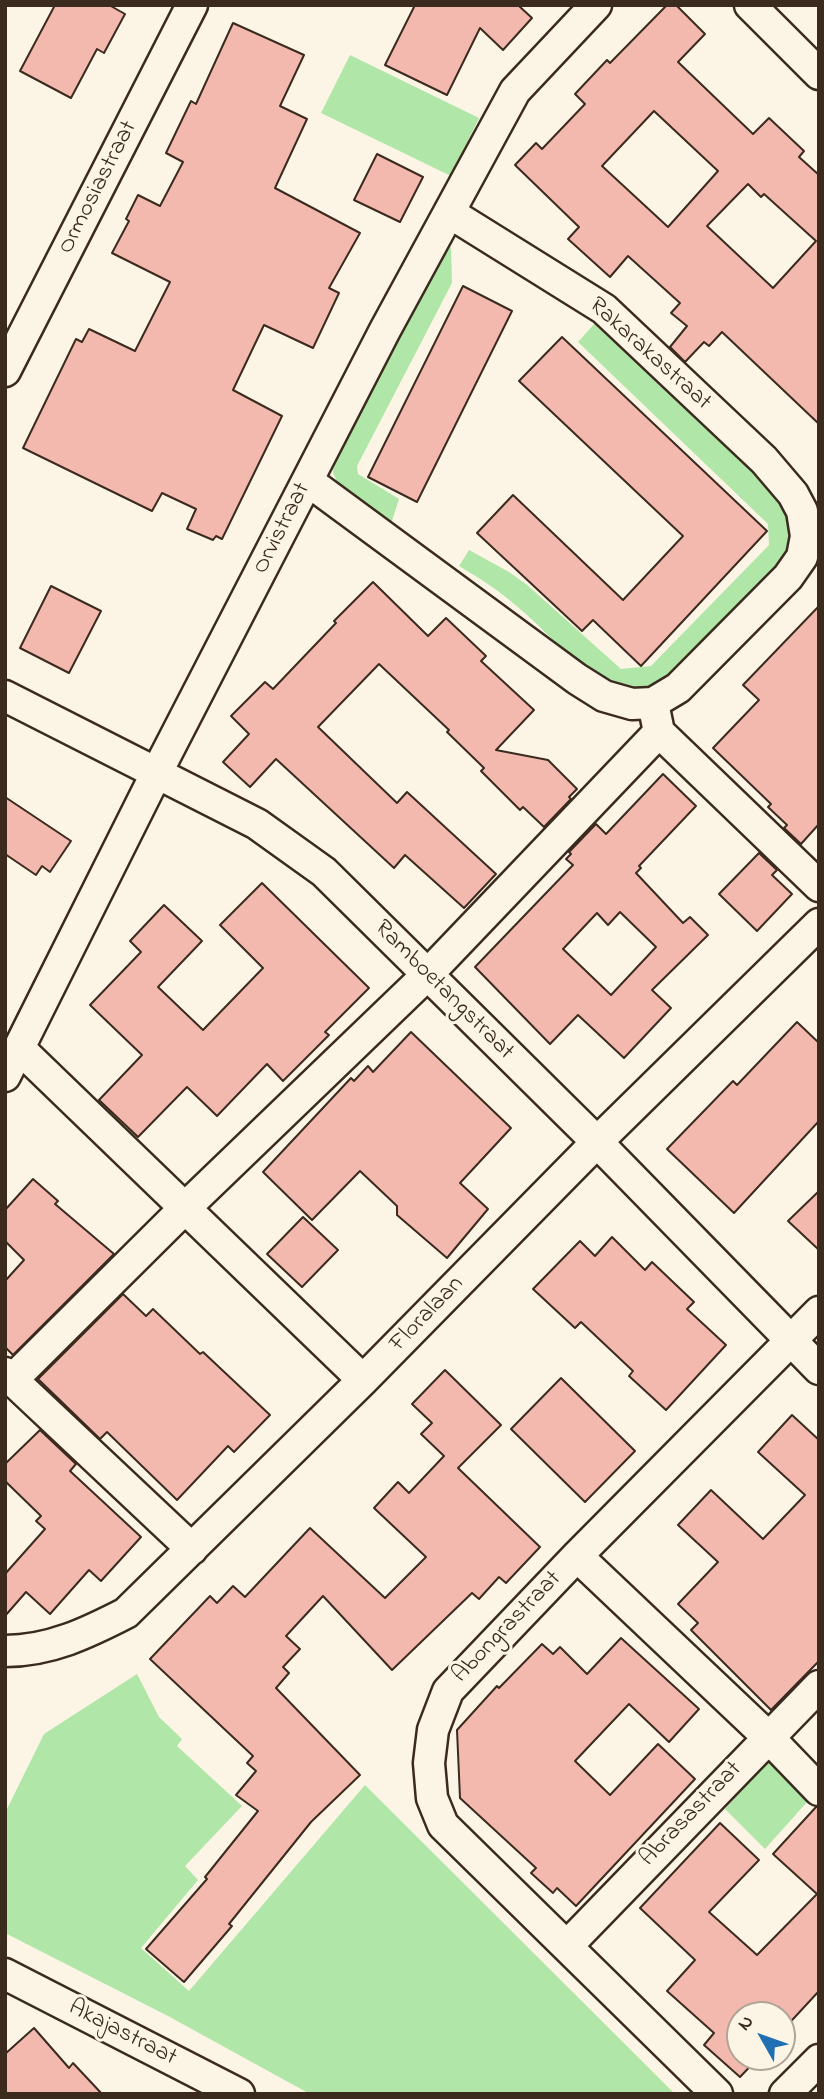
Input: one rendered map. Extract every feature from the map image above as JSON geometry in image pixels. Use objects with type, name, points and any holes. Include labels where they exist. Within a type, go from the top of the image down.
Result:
[{"type":"street","name":"Ormosiastraat","points":[[5,371],[192,5]]},
{"type":"street","name":"Orvistraat","points":[[5,1076],[157,772],[385,330],[515,91],[596,5]]},
{"type":"street","points":[[750,5],[819,74]]},
{"type":"street","name":"Rakarakastraat","points":[[450,213],[604,309],[764,460],[793,494],[812,537]]},
{"type":"street","points":[[308,481],[577,679],[604,696],[632,704],[653,703],[678,688],[788,577],[812,537]]},
{"type":"street","name":"Ramboetangstraat","points":[[5,696],[257,824],[324,872],[597,1142],[819,1369]]},
{"type":"street","points":[[653,703],[659,732],[819,886]]},
{"type":"street","points":[[192,1549],[9,1377],[427,975],[659,732]]},
{"type":"street","name":"Floralaan","points":[[5,1651],[44,1648],[79,1637],[126,1613],[819,924]]},
{"type":"street","points":[[19,1048],[363,1380]]},
{"type":"street","name":"Abongrastraat","points":[[717,2094],[443,1825],[432,1798],[429,1763],[433,1730],[448,1691],[577,1556],[819,1312]]},
{"type":"street","points":[[577,1556],[768,1737],[819,1790]]},
{"type":"street","name":"Abrasastraat","points":[[567,1946],[819,1686]]},
{"type":"street","name":"Akajastraat","points":[[5,1974],[239,2094]]},
{"type":"street","points":[[785,2094],[819,2060]]},
{"type":"green space","points":[[350,55],[479,118],[451,176],[321,113]]},
{"type":"green space","points":[[451,247],[452,283],[357,466],[358,474],[399,499],[391,524],[339,485],[333,473],[334,458],[440,256]]},
{"type":"green space","points":[[596,322],[610,331],[763,481],[784,508],[791,524],[792,541],[786,554],[752,596],[682,666],[663,681],[645,690],[613,685],[584,668],[506,597],[459,566],[469,550],[509,572],[621,669],[651,666],[769,545],[768,524],[578,342]]},
{"type":"green space","points":[[137,1674],[159,1717],[182,1739],[177,1746],[242,1806],[185,1866],[198,1880],[141,1948],[189,1991],[365,1785],[675,2094],[310,2094],[168,2016],[5,1933],[5,1813],[44,1734]]},
{"type":"green space","points":[[767,1760],[808,1801],[765,1849],[725,1809]]},
{"type":"building","points":[[55,5],[109,5],[125,14],[104,53],[97,49],[71,98],[20,71]]},
{"type":"building","points":[[415,5],[518,5],[532,18],[503,50],[480,28],[447,95],[385,65]]},
{"type":"building","points":[[667,5],[676,5],[705,34],[678,62],[753,134],[769,118],[804,151],[799,157],[819,175],[819,424],[722,332],[709,346],[704,342],[685,362],[670,347],[687,326],[671,313],[680,303],[628,256],[610,277],[568,239],[579,227],[515,165],[536,143],[542,149],[585,104],[575,94],[607,60],[610,63]],"holes":[[[654,111],[718,171],[668,227],[602,166]],[[748,184],[761,197],[764,194],[816,241],[773,288],[707,226]]]},
{"type":"building","points":[[233,23],[304,55],[280,106],[307,119],[275,188],[360,233],[329,288],[339,293],[313,348],[264,325],[233,390],[282,416],[222,539],[216,536],[213,540],[187,529],[196,509],[162,493],[152,511],[23,448],[76,339],[82,342],[89,329],[135,351],[170,282],[112,253],[129,221],[126,219],[138,195],[160,206],[183,162],[166,153],[191,101],[196,104]]},
{"type":"building","points":[[377,154],[423,177],[400,222],[354,200]]},
{"type":"building","points":[[463,286],[512,311],[417,502],[368,477]]},
{"type":"building","points":[[562,337],[767,531],[641,666],[593,620],[582,631],[477,533],[513,495],[623,600],[683,536],[519,381]]},
{"type":"building","points":[[373,582],[428,636],[446,618],[486,656],[481,661],[534,710],[496,750],[548,760],[577,789],[544,827],[523,807],[520,810],[481,771],[484,768],[447,732],[449,730],[379,664],[318,727],[397,803],[407,792],[496,874],[464,908],[405,855],[394,868],[276,759],[250,787],[223,762],[249,734],[231,716],[265,682],[273,689]]},
{"type":"building","points":[[51,586],[101,611],[69,673],[20,648]]},
{"type":"building","points":[[819,606],[819,824],[801,844],[784,828],[787,825],[768,807],[771,804],[713,748],[759,700],[743,685]]},
{"type":"building","points":[[663,774],[696,806],[639,866],[641,868],[636,873],[683,923],[690,917],[708,935],[652,990],[671,1008],[624,1058],[578,1015],[550,1044],[475,967],[573,865],[566,859],[571,854],[569,852],[596,824],[606,834]],"holes":[[[620,912],[656,947],[611,995],[563,949],[597,913],[608,925]]]},
{"type":"building","points":[[5,797],[71,841],[50,872],[42,866],[36,875],[5,854]]},
{"type":"building","points":[[759,853],[777,870],[772,875],[792,894],[757,931],[719,894]]},
{"type":"building","points":[[262,883],[369,988],[325,1032],[329,1035],[283,1081],[267,1064],[217,1116],[187,1087],[138,1137],[99,1100],[142,1055],[90,1005],[141,952],[130,941],[164,905],[202,941],[158,987],[203,1030],[263,968],[220,925]]},
{"type":"building","points":[[797,1022],[819,1043],[819,1121],[734,1213],[667,1149],[733,1081],[737,1085]]},
{"type":"building","points":[[411,1032],[511,1128],[460,1183],[488,1209],[447,1258],[397,1215],[397,1206],[360,1171],[312,1220],[263,1172],[351,1078],[354,1081],[368,1066],[373,1072]]},
{"type":"building","points":[[33,1179],[58,1201],[55,1204],[114,1254],[13,1355],[5,1347],[5,1281],[24,1260],[5,1241],[5,1210]]},
{"type":"building","points":[[819,1191],[819,1250],[788,1221]]},
{"type":"building","points":[[303,1217],[338,1250],[302,1287],[267,1254]]},
{"type":"building","points":[[612,1237],[645,1270],[652,1262],[694,1302],[687,1309],[726,1345],[666,1410],[629,1376],[633,1371],[581,1322],[575,1328],[533,1289],[580,1241],[595,1256]]},
{"type":"building","points":[[123,1294],[146,1316],[153,1309],[270,1415],[234,1452],[228,1446],[177,1500],[107,1432],[100,1439],[38,1379]]},
{"type":"building","points":[[445,1370],[501,1425],[458,1468],[540,1547],[506,1583],[499,1577],[479,1599],[472,1593],[392,1670],[323,1596],[286,1636],[300,1649],[283,1667],[289,1673],[276,1688],[360,1775],[311,1822],[229,1924],[232,1926],[184,1982],[146,1949],[207,1879],[205,1877],[258,1811],[236,1795],[256,1771],[247,1763],[253,1756],[150,1659],[210,1596],[217,1603],[233,1586],[245,1597],[310,1528],[385,1598],[426,1557],[374,1508],[398,1482],[409,1493],[444,1456],[421,1434],[432,1423],[412,1404]]},
{"type":"building","points":[[561,1378],[635,1451],[585,1502],[511,1429]]},
{"type":"building","points":[[792,1415],[819,1440],[819,1661],[771,1710],[691,1630],[698,1623],[678,1604],[718,1562],[678,1525],[711,1490],[763,1539],[805,1495],[758,1452]]},
{"type":"building","points":[[40,1430],[76,1464],[70,1471],[141,1537],[101,1581],[89,1570],[50,1614],[26,1592],[5,1616],[5,1574],[45,1529],[36,1521],[41,1516],[5,1481],[5,1464]]},
{"type":"building","points":[[621,1638],[699,1709],[669,1742],[629,1704],[575,1761],[610,1795],[658,1744],[695,1779],[576,1906],[557,1888],[553,1893],[531,1873],[536,1868],[460,1798],[457,1730],[497,1686],[499,1688],[542,1644],[553,1654],[560,1647],[587,1674]]},
{"type":"building","points":[[816,1807],[819,1807],[819,1991],[796,2016],[796,2001],[726,2001],[726,2065],[704,2045],[714,2033],[667,1991],[695,1960],[640,1908],[720,1823],[759,1860],[709,1912],[757,1955],[817,1894],[773,1854]]},
{"type":"building","points":[[34,2028],[69,2068],[73,2063],[102,2094],[5,2094],[5,2054]]},
{"type":"building","points":[[733,2071],[746,2071],[740,2077]]}]
